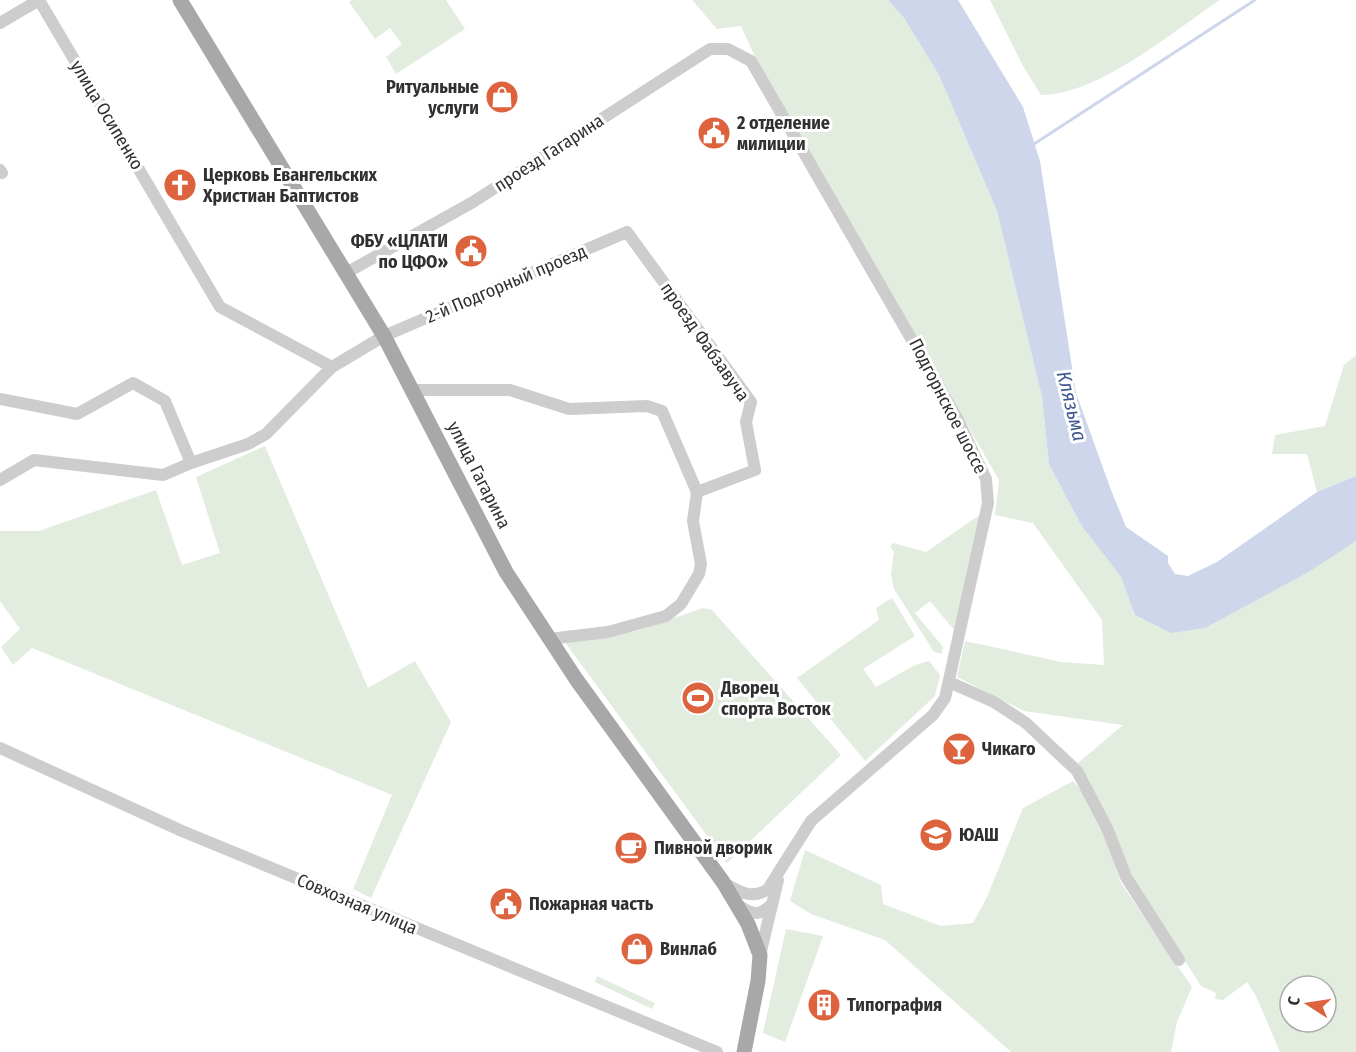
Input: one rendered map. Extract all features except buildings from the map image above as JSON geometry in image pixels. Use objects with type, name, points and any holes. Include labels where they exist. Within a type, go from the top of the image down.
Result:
[{"type":"main road","name":"улица Гагарина","points":[[180,0],[384,336],[414,390],[506,572],[549,639],[723,882],[748,924],[760,955]]},
{"type":"main road","points":[[744,1052],[759,981],[760,955]]},
{"type":"street","points":[[0,23],[39,0]]},
{"type":"street","name":"улица Осипенко","points":[[39,0],[220,307],[332,367]]},
{"type":"street","name":"проезд Гагарина","points":[[346,273],[472,202],[710,49],[728,49],[751,61]]},
{"type":"street","name":"Подгорнское шоссе","points":[[723,882],[736,890],[760,895],[768,889],[811,821],[933,715],[945,698],[988,503],[986,479],[958,420],[751,61]]},
{"type":"street","name":"2-й Подгорный проезд","points":[[0,480],[34,460],[163,475],[190,463],[248,444],[266,434],[332,367],[384,336],[627,232]]},
{"type":"street","name":"проезд Фабзавуча","points":[[627,232],[750,402],[746,422],[755,470],[697,492]]},
{"type":"street","points":[[0,399],[77,414],[133,383],[165,401],[190,463]]},
{"type":"street","points":[[414,390],[510,390],[569,409],[647,406],[662,411],[697,492],[693,521],[701,564],[699,574],[681,604],[666,616],[634,626],[549,639]]},
{"type":"street","points":[[949,682],[994,702],[1026,723],[1077,771],[1107,828],[1126,876],[1179,960]]},
{"type":"street","name":"Совхозная улица","points":[[0,748],[182,831],[717,1052]]},
{"type":"street","points":[[760,955],[782,864]]},
{"type":"street","points":[[735,902],[753,914],[763,912],[771,905]]},
{"type":"shaded area","points":[[352,0],[446,0],[465,29],[396,74],[386,57],[402,44],[390,28],[375,39],[349,2]]},
{"type":"shaded area","points":[[692,0],[888,0],[904,18],[939,75],[997,211],[1042,397],[1049,464],[1081,525],[1121,577],[1135,615],[1205,628],[1356,541],[1356,1052],[1280,1052],[1256,996],[1247,982],[1223,1000],[1215,999],[1216,993],[1201,986],[1134,882],[1078,763],[1123,725],[1024,711],[957,677],[965,641],[1061,662],[1104,665],[1102,620],[1033,523],[995,515],[999,480],[756,59],[741,26],[717,29]]},
{"type":"shaded area","points":[[990,0],[1220,0],[1134,60],[1110,73],[1086,85],[1063,92],[1041,95],[1023,66]]},
{"type":"shaded area","points":[[1356,355],[1356,476],[1317,492],[1307,454],[1272,454],[1275,435],[1325,426],[1344,365]]},
{"type":"shaded area","points":[[265,446],[368,688],[415,661],[451,722],[371,898],[353,889],[392,795],[32,648],[13,665],[1,647],[20,629],[0,601],[0,531],[39,531],[156,490],[182,565],[220,553],[196,477]]},
{"type":"shaded area","points":[[981,514],[955,631],[930,601],[915,613],[943,647],[942,654],[934,652],[894,589],[891,574],[894,552],[890,546],[893,543],[926,552]]},
{"type":"shaded area","points":[[892,598],[915,636],[863,669],[876,687],[915,665],[929,661],[940,675],[935,696],[865,761],[797,678],[879,620],[876,608]]},
{"type":"shaded area","name":"Дворец спорта Восток","points":[[703,608],[712,610],[841,755],[727,863],[564,641],[636,631]]},
{"type":"shaded area","points":[[1073,781],[1083,793],[1103,832],[1121,883],[1192,987],[1177,1022],[1171,1052],[1011,1052],[885,940],[811,914],[790,901],[805,850],[881,885],[883,904],[941,926],[973,923],[987,897],[1023,808]]},
{"type":"shaded area","points":[[786,929],[823,936],[785,1042],[763,1033]]},
{"type":"shaded area","points":[[597,976],[655,1003],[652,1009],[595,982]]},
{"type":"water","name":"Клязьма","points":[[888,0],[958,0],[1023,107],[1040,161],[1076,393],[1126,527],[1168,556],[1168,563],[1175,574],[1188,576],[1217,562],[1317,492],[1356,476],[1356,541],[1310,571],[1205,628],[1171,633],[1135,615],[1121,577],[1081,525],[1049,464],[1042,397],[997,211],[939,75],[904,18]]},
{"type":"waterway","points":[[1034,144],[1255,0]]},
{"type":"place","name":"Ритуальные услуги","points":[[502,97]]},
{"type":"place","name":"2 отделение милиции","points":[[714,133]]},
{"type":"place","name":"Церковь Евангельских Христиан Баптистов","points":[[180,185]]},
{"type":"place","name":"ФБУ «ЦЛАТИ по ЦФО»","points":[[471,251]]},
{"type":"place","name":"Дворец спорта Восток","points":[[698,698]]},
{"type":"place","name":"Чикаго","points":[[959,749]]},
{"type":"place","name":"ЮАШ","points":[[936,835]]},
{"type":"place","name":"Пивной дворик","points":[[631,848]]},
{"type":"place","name":"Пожарная часть","points":[[506,904]]},
{"type":"place","name":"Винлаб","points":[[637,949]]},
{"type":"place","name":"Типография","points":[[824,1005]]}]
